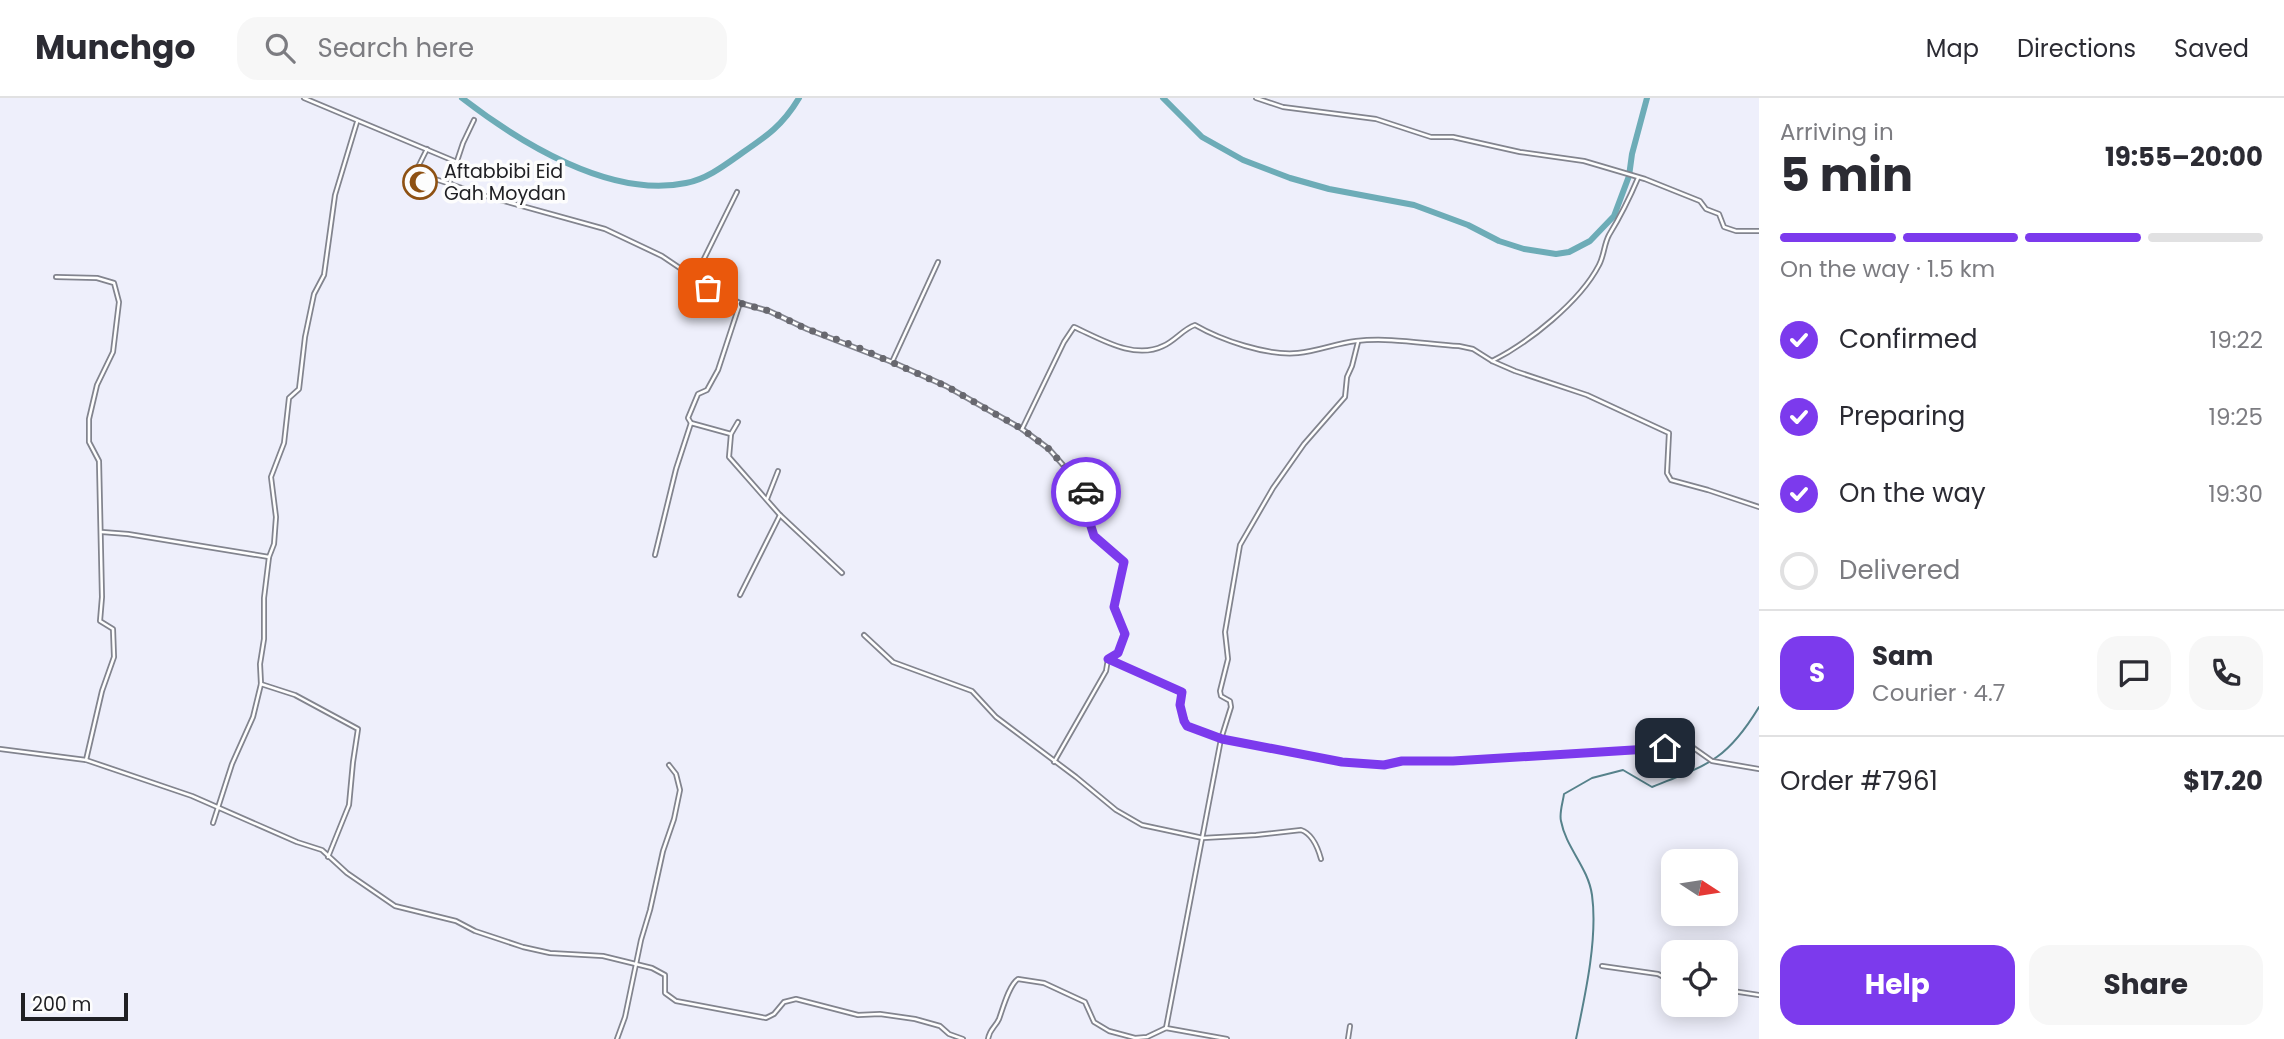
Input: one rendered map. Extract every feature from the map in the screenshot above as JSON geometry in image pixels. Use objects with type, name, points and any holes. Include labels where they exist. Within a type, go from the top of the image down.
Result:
[{"type":"street","points":[[304,98],[471,168]]},
{"type":"street","points":[[1256,98],[1283,107],[1376,119],[1431,137],[1453,137],[1620,170],[1700,201],[1706,209],[1719,214],[1724,227],[1759,231]]},
{"type":"street","points":[[450,183],[474,120]]},
{"type":"street","points":[[213,823],[232,764],[253,717],[261,684],[264,598],[276,517],[271,477],[284,443],[289,398],[299,389],[305,337],[314,294],[324,275],[335,195],[358,122]]},
{"type":"street","points":[[427,149],[416,169],[435,179],[605,229],[662,256],[694,279],[740,303],[769,311],[946,386],[1022,429],[1049,449],[1086,490],[1082,509],[1089,520],[1091,531],[1124,562],[1115,609],[1125,634],[1118,653],[1108,659],[1106,671],[1054,762]]},
{"type":"street","points":[[1492,361],[1514,349],[1545,324],[1588,283],[1600,263],[1607,239],[1638,177]]},
{"type":"street","points":[[694,279],[737,192]]},
{"type":"street","points":[[892,362],[938,262]]},
{"type":"street","points":[[56,277],[97,278],[114,283],[119,302],[113,352],[97,385],[89,419],[89,442],[99,461],[102,532],[100,621],[113,629],[114,654],[102,691],[86,760]]},
{"type":"street","points":[[731,434],[691,423],[688,418],[698,394],[707,390],[718,370],[740,303]]},
{"type":"street","points":[[1022,429],[1074,327],[1122,349],[1146,351],[1164,346],[1195,325],[1212,334],[1258,348],[1288,353],[1358,341],[1459,346],[1473,349],[1492,361],[1587,396],[1669,433],[1667,473],[1671,480],[1759,507]]},
{"type":"street","points":[[1166,1028],[1222,739],[1231,707],[1230,701],[1220,694],[1228,655],[1224,632],[1240,545],[1273,488],[1304,444],[1345,397],[1348,391],[1346,381],[1358,341]]},
{"type":"street","points":[[738,422],[731,434],[729,457],[780,515],[842,573]]},
{"type":"street","points":[[655,555],[676,469],[691,423]]},
{"type":"street","points":[[767,499],[778,471]]},
{"type":"street","points":[[740,595],[780,515]]},
{"type":"street","points":[[102,532],[269,557]]},
{"type":"street","points":[[864,635],[893,662],[972,691],[996,717],[1133,821],[1164,831],[1203,838],[1301,830],[1308,832],[1321,859]]},
{"type":"street","points":[[1108,659],[1182,692],[1180,705],[1187,726],[1222,739],[1342,762],[1384,765],[1402,761],[1453,761],[1665,748],[1688,744],[1712,761],[1759,769]]},
{"type":"street","points":[[261,684],[295,695],[358,729],[352,762],[349,806],[328,856]]},
{"type":"street","points":[[0,749],[86,760],[192,796],[297,842],[322,850],[395,906],[456,921],[475,931],[523,947],[636,964],[665,975],[665,993],[676,1001],[766,1018],[785,1002],[796,999],[858,1015],[880,1014],[915,1019],[940,1026],[949,1034],[963,1039]]},
{"type":"street","points":[[617,1039],[625,1017],[663,851],[680,790],[676,774],[669,765]]},
{"type":"street","points":[[1602,966],[1661,976]]},
{"type":"street","points":[[988,1039],[989,1031],[998,1022],[1012,983],[1018,979],[1044,982],[1085,1002],[1094,1022],[1109,1031],[1135,1038],[1147,1037],[1166,1028],[1227,1039]]},
{"type":"street","points":[[1738,992],[1759,995]]},
{"type":"street","points":[[1348,1039],[1350,1026]]},
{"type":"waterway","points":[[462,98],[510,132],[567,163],[627,183],[657,186],[694,181],[716,171],[774,129],[799,98]]},
{"type":"waterway","points":[[1163,98],[1202,137],[1243,160],[1329,189],[1414,205],[1468,225],[1499,241],[1524,249],[1556,254],[1569,252],[1590,241],[1614,216],[1629,176],[1647,98]]},
{"type":"waterway","points":[[1576,1039],[1590,967],[1593,912],[1590,885],[1567,840],[1561,821],[1564,794],[1592,778],[1623,770],[1652,787],[1688,773],[1726,750],[1748,725],[1759,707]]},
{"type":"way so far","points":[[708,288],[740,303],[769,311],[807,329],[850,344],[946,386],[1022,429],[1049,449],[1086,492]]},
{"type":"place","name":"Aftabbibi Eid Gah Moydan","points":[[420,182]]},
{"type":"route","points":[[1086,492],[1082,509],[1089,520],[1091,531],[1124,562],[1114,607],[1125,634],[1118,653],[1108,659],[1182,692],[1180,705],[1187,726],[1222,739],[1342,762],[1384,765],[1395,761],[1453,761],[1665,748]]}]
